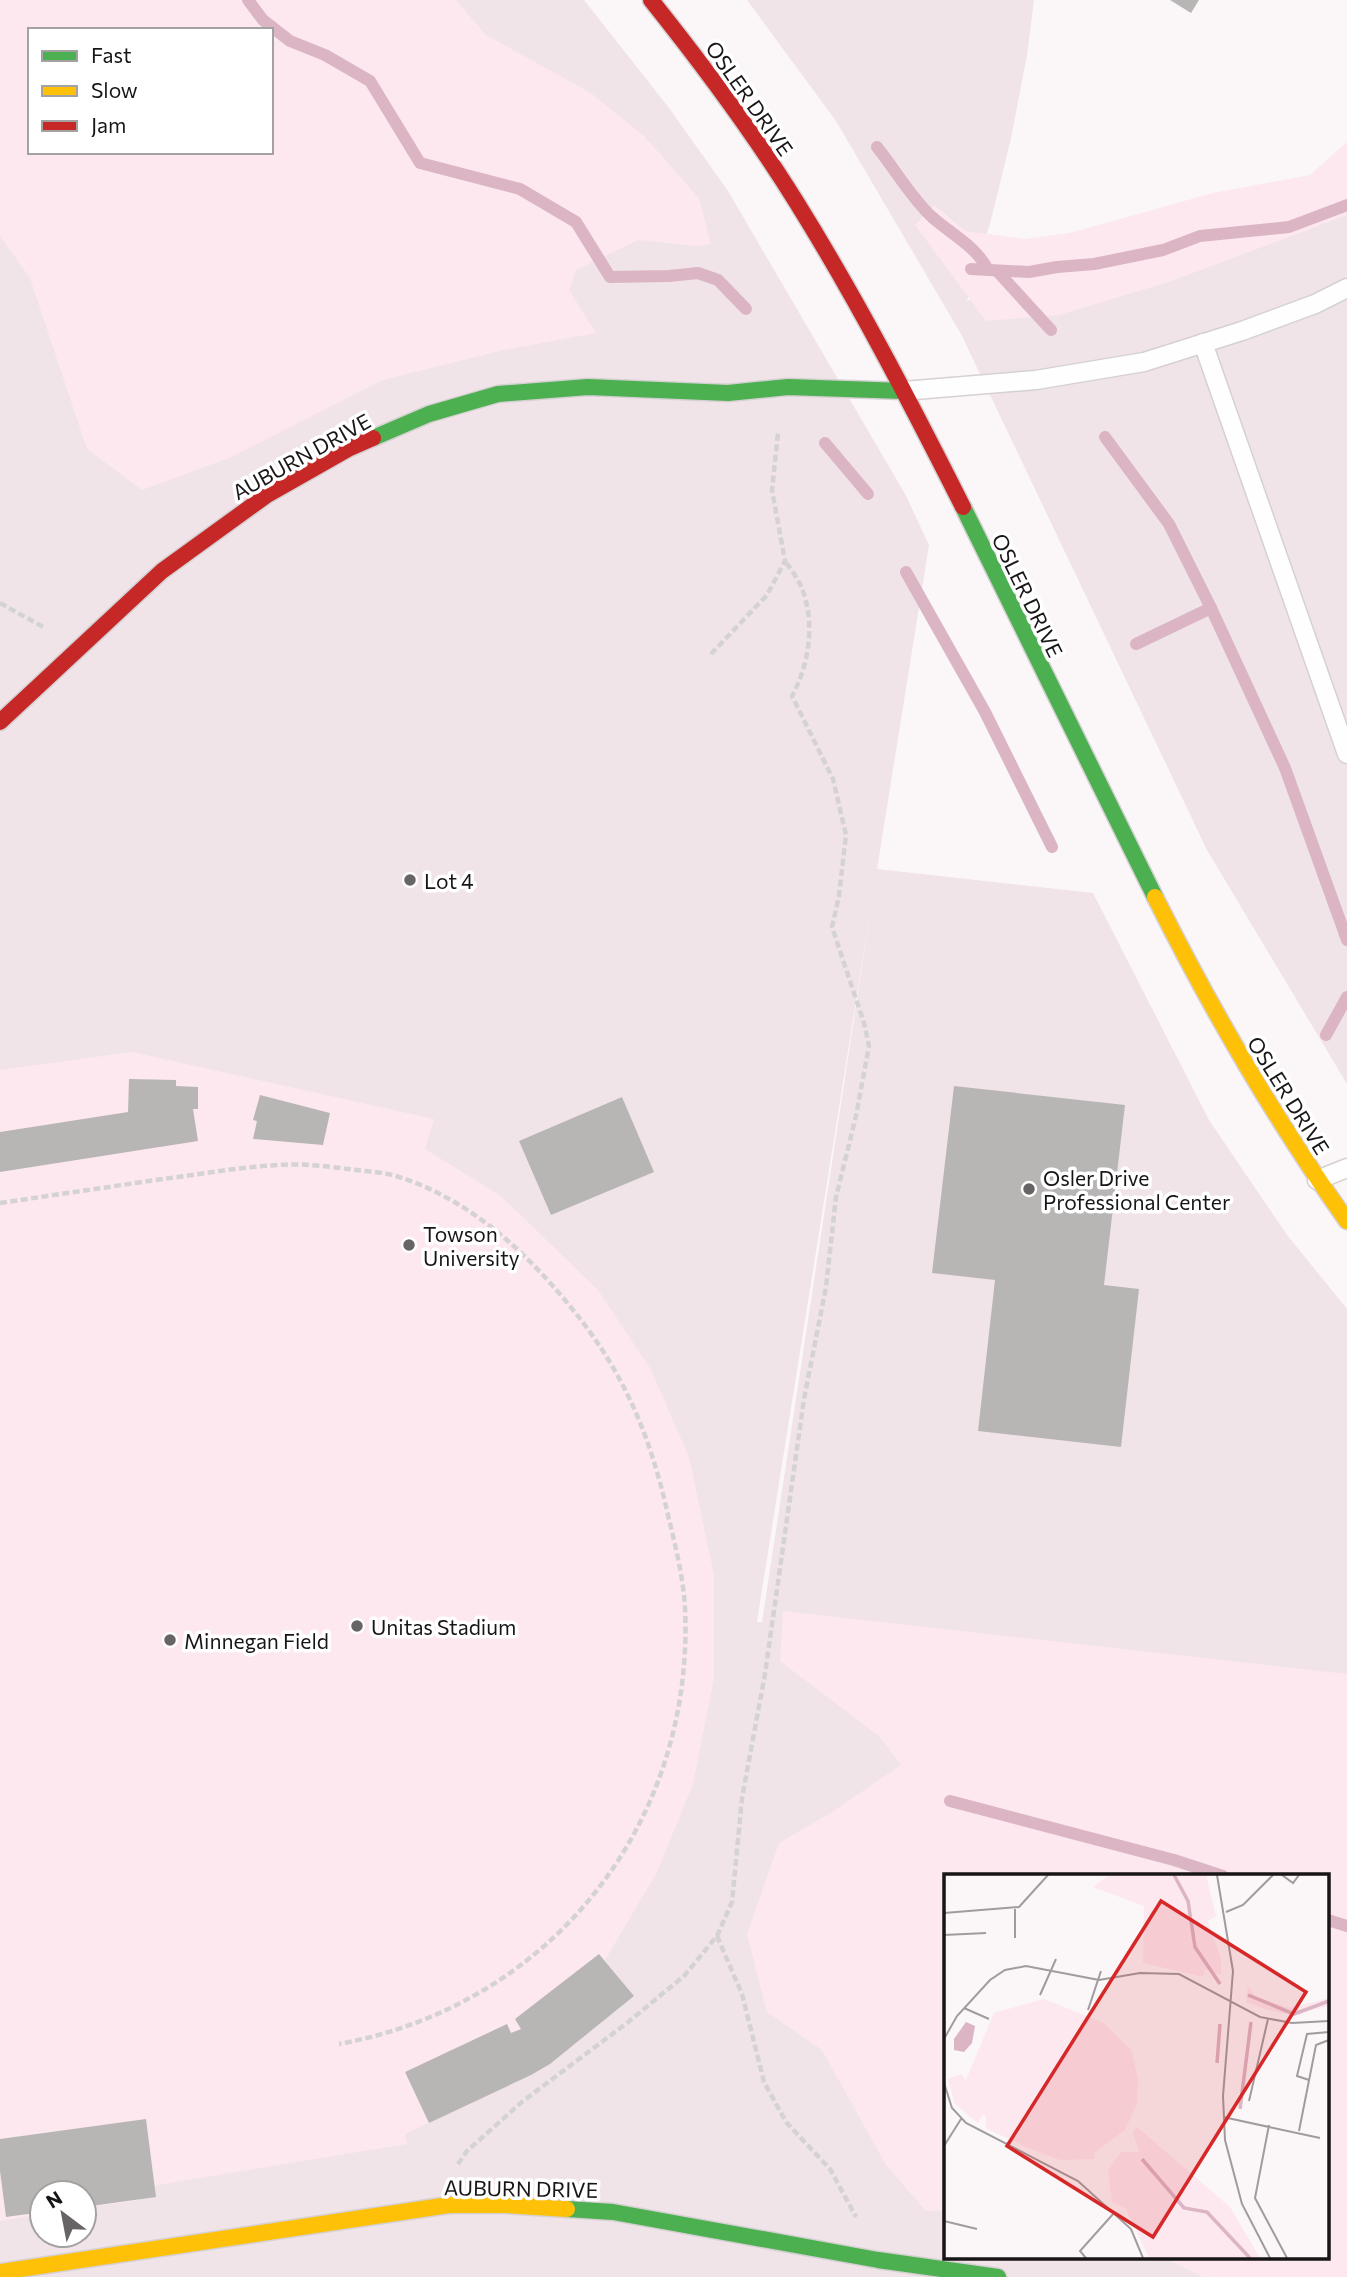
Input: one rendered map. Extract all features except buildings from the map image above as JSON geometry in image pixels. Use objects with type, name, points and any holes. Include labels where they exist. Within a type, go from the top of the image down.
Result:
[{"type":"street","name":"OSLER DRIVE","points":[[651,0],[721,90],[775,169],[838,271],[903,391],[1145,879],[1231,1041],[1317,1180],[1347,1221]]},
{"type":"street","name":"AUBURN DRIVE","points":[[0,722],[162,571],[246,510],[348,449],[429,414],[498,394],[589,387],[728,393],[788,387],[903,391]]},
{"type":"street","name":"AUBURN DRIVE","points":[[0,2272],[449,2205],[505,2205],[613,2212],[878,2260],[991,2276]]},
{"type":"lane","points":[[903,391],[1036,380],[1144,362],[1303,308],[1347,288]]},
{"type":"lane","points":[[1203,343],[1347,754]]},
{"type":"lane","points":[[1317,1180],[1347,1168]]},
{"type":"path","points":[[455,2168],[467,2151],[523,2101],[627,2023],[684,1976],[717,1937],[732,1902],[742,1798],[765,1674],[804,1399],[826,1287],[836,1197],[856,1116],[869,1046],[832,927],[839,896],[846,835],[833,779],[792,696],[801,680],[809,644],[807,606],[800,584],[785,561],[772,489],[778,433]]},
{"type":"path","points":[[711,654],[767,595],[785,561]]},
{"type":"path","points":[[0,603],[16,613]]},
{"type":"path","points":[[0,1203],[282,1164],[392,1175],[443,1193],[515,1247],[552,1284],[596,1339],[634,1404],[659,1473],[679,1562],[685,1614],[684,1669],[676,1722],[657,1787],[646,1813],[617,1863],[593,1896],[560,1932],[517,1968],[486,1990],[444,2012],[390,2032],[339,2044]]},
{"type":"path","points":[[717,1937],[742,1994],[764,2082],[786,2123],[830,2169],[858,2220]]},
{"type":"shaded area","name":"Towson University","points":[[0,0],[584,0],[669,108],[728,191],[905,494],[929,545],[877,869],[1093,893],[1209,1120],[1287,1235],[1347,1309],[1347,2277],[0,2277]],"holes":[[[871,907],[762,1622],[757,1621]]]},
{"type":"shaded area","points":[[0,0],[456,0],[486,35],[591,93],[644,136],[699,198],[711,244],[697,246],[638,240],[576,270],[569,290],[596,333],[504,350],[383,380],[229,458],[142,490],[87,449],[30,278],[0,236]]},
{"type":"shaded area","points":[[747,0],[1034,0],[1027,55],[1011,138],[967,301],[1332,198],[1347,184],[1347,1084],[1207,850],[961,334],[836,121]]},
{"type":"shaded area","points":[[1347,142],[1347,215],[1169,282],[1059,315],[986,321],[915,225],[934,205],[965,231],[1025,239],[1070,233],[1213,193],[1310,175]]},
{"type":"shaded area","name":"Unitas Stadium","points":[[132,1052],[434,1119],[425,1149],[501,1196],[598,1290],[650,1368],[689,1457],[714,1575],[714,1678],[693,1784],[657,1872],[605,1960],[634,1996],[550,2064],[405,2134],[407,2144],[139,2188],[141,2200],[98,2206],[98,2179],[28,2179],[28,2216],[0,2221],[0,1070]]},
{"type":"shaded area","points":[[783,1611],[1347,1674],[1347,2277],[1203,2277],[1169,2260],[1330,2260],[1330,1874],[944,1874],[944,2210],[926,2211],[886,2165],[822,2050],[767,2012],[747,1934],[779,1843],[829,1814],[901,1765],[879,1736],[780,1661]]},
{"type":"waterway","points":[[248,0],[263,20],[290,41],[325,55],[370,81],[420,163],[520,189],[576,222],[610,277],[698,273],[718,280],[746,309]]},
{"type":"waterway","points":[[877,147],[925,210],[970,247],[988,270]]},
{"type":"waterway","points":[[971,269],[1029,272],[1094,264],[1163,250],[1200,236],[1289,227],[1347,205]]},
{"type":"waterway","points":[[997,271],[1051,330]]},
{"type":"waterway","points":[[1105,437],[1169,524],[1211,608],[1285,768],[1347,940]]},
{"type":"waterway","points":[[825,443],[868,494]]},
{"type":"waterway","points":[[906,572],[985,712],[1052,847]]},
{"type":"waterway","points":[[1136,644],[1211,608]]},
{"type":"waterway","points":[[1326,1035],[1347,997]]},
{"type":"waterway","points":[[950,1801],[1174,1860],[1217,1874]]},
{"type":"waterway","points":[[1330,1921],[1347,1926]]},
{"type":"traffic: fast","points":[[373,438],[429,414],[498,394],[588,387],[728,393],[788,387],[903,391]]},
{"type":"traffic: fast","points":[[963,507],[1155,897]]},
{"type":"traffic: fast","points":[[567,2209],[613,2212],[878,2260],[998,2277]]},
{"type":"traffic: slow","points":[[1155,897],[1245,1062],[1294,1143],[1347,1221]]},
{"type":"traffic: slow","points":[[0,2272],[449,2205],[567,2209]]},
{"type":"traffic: jam","points":[[651,0],[763,150],[820,240],[904,391],[963,507]]},
{"type":"traffic: jam","points":[[0,722],[162,571],[267,495],[348,449],[373,438]]},
{"type":"place","name":"Lot 4","points":[[410,880]]},
{"type":"place","name":"Osler Drive Professional Center","points":[[1029,1189]]},
{"type":"place","name":"Towson University","points":[[409,1245]]},
{"type":"place","name":"Unitas Stadium","points":[[357,1626]]},
{"type":"place","name":"Minnegan Field","points":[[170,1640]]}]
